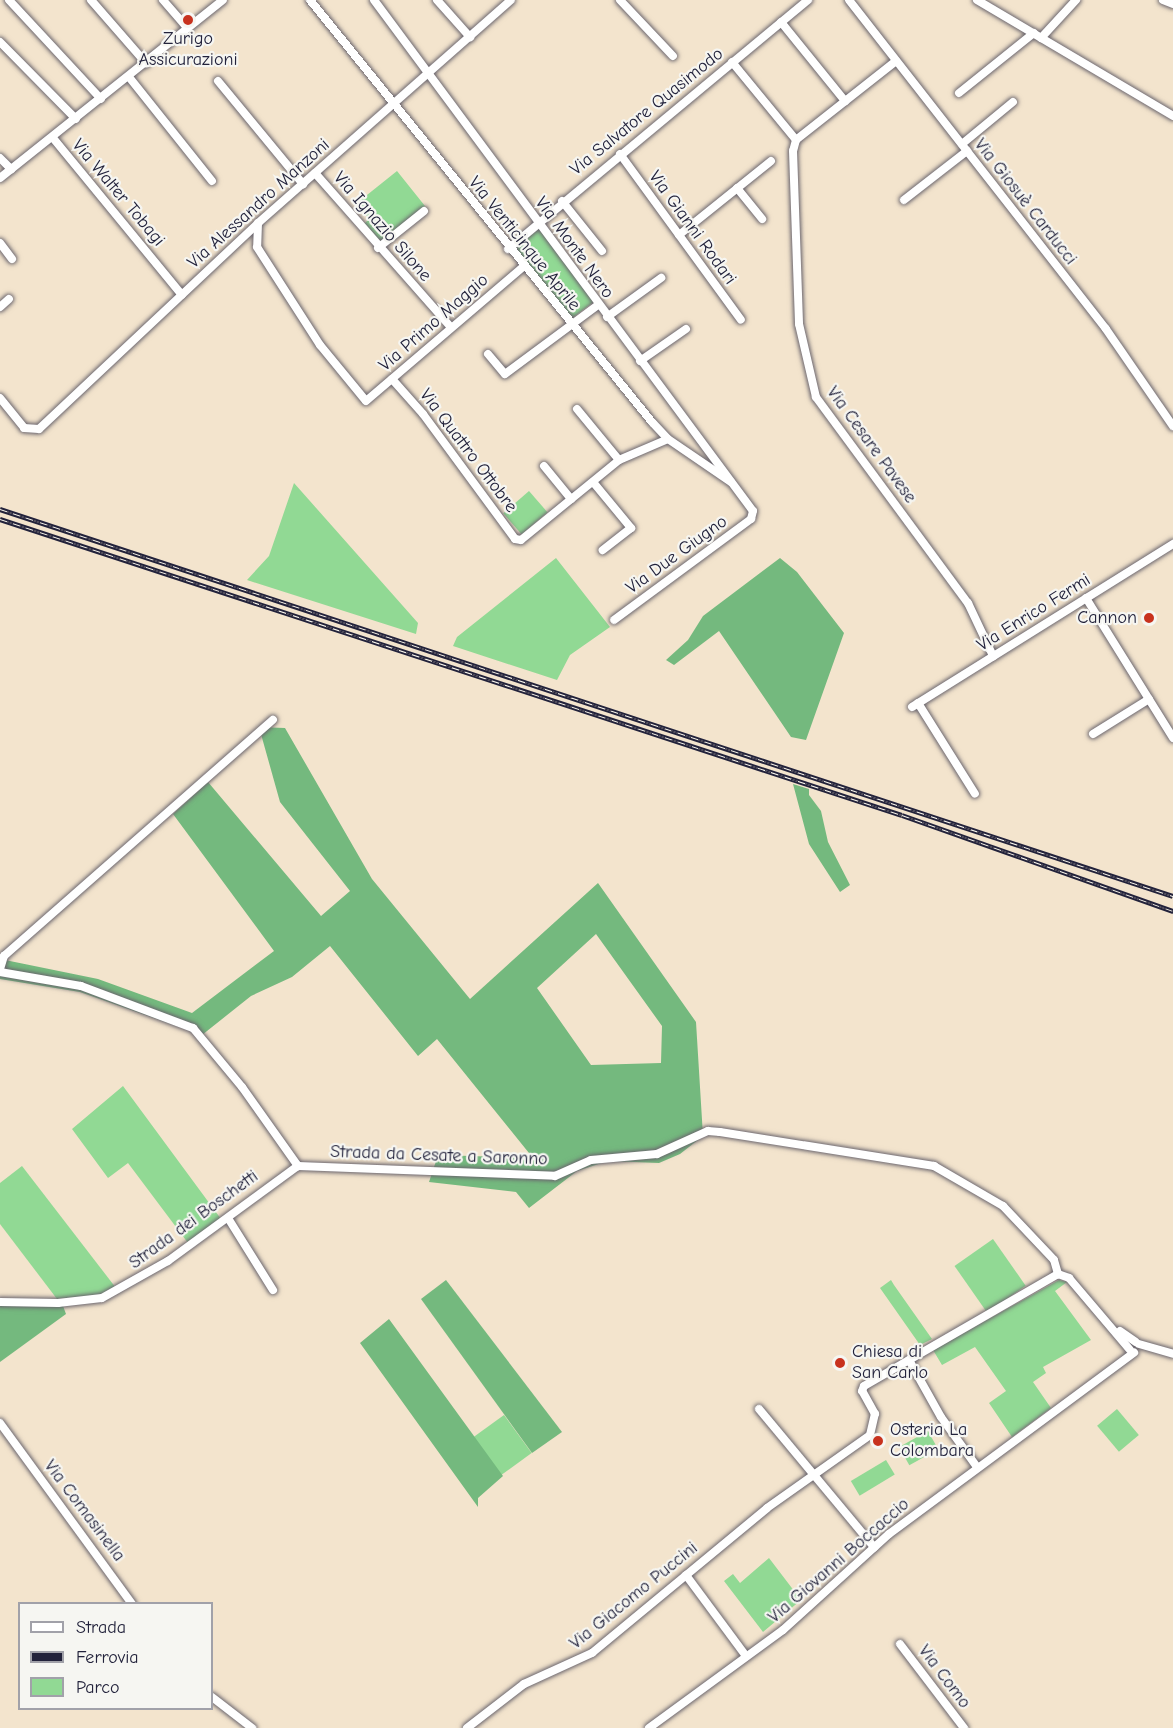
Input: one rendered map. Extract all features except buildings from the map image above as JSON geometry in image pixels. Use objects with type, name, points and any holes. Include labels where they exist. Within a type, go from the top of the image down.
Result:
[{"type":"street","points":[[9,0],[102,99]]},
{"type":"street","points":[[91,0],[146,63]]},
{"type":"street","points":[[163,0],[187,28]]},
{"type":"street","points":[[0,178],[102,99],[223,0]]},
{"type":"street","name":"Via Venticinque Aprile","points":[[310,0],[508,249],[668,439],[737,486]]},
{"type":"street","name":"Via Monte Nero","points":[[374,0],[598,305],[737,486],[753,512]]},
{"type":"street","points":[[437,0],[470,37]]},
{"type":"street","name":"Via Alessandro Manzoni","points":[[0,398],[20,424],[30,431],[44,425],[258,223],[429,75],[511,0]]},
{"type":"street","points":[[620,0],[673,56]]},
{"type":"street","name":"Via Salvatore Quasimodo","points":[[508,249],[562,201],[808,0]]},
{"type":"street","name":"Via Giosuè Carducci","points":[[849,0],[1106,329],[1173,426]]},
{"type":"street","points":[[977,0],[1173,116]]},
{"type":"street","points":[[959,93],[1037,35],[1076,0]]},
{"type":"street","points":[[1163,0],[1173,4]]},
{"type":"street","points":[[781,22],[845,101]]},
{"type":"street","points":[[0,42],[76,119]]},
{"type":"street","points":[[732,62],[796,140],[896,61]]},
{"type":"street","points":[[129,77],[212,181]]},
{"type":"street","points":[[218,81],[303,183]]},
{"type":"street","points":[[904,200],[1013,102]]},
{"type":"street","name":"Via Walter Tobagi","points":[[53,138],[182,295]]},
{"type":"street","name":"Via Cesare Pavese","points":[[796,140],[793,151],[795,287],[806,364],[816,397],[968,603],[993,656]]},
{"type":"street","name":"Via Gianni Rodari","points":[[620,154],[741,320]]},
{"type":"street","points":[[0,158],[11,169]]},
{"type":"street","points":[[679,235],[771,161]]},
{"type":"street","name":"Via Ignazio Silone","points":[[315,173],[378,248],[451,327]]},
{"type":"street","points":[[738,188],[762,219]]},
{"type":"street","points":[[562,201],[602,250]]},
{"type":"street","points":[[378,248],[424,212]]},
{"type":"street","name":"Via Primo Maggio","points":[[258,223],[257,247],[320,345],[366,401],[523,267]]},
{"type":"street","points":[[0,243],[12,259]]},
{"type":"street","points":[[607,317],[661,278]]},
{"type":"street","points":[[0,307],[9,299]]},
{"type":"street","points":[[488,354],[505,374],[598,305]]},
{"type":"street","points":[[640,361],[686,329]]},
{"type":"street","name":"Via Quattro Ottobre","points":[[392,379],[423,414],[515,539],[521,540],[571,500]]},
{"type":"street","points":[[577,409],[619,460]]},
{"type":"street","points":[[544,466],[571,500],[619,460],[668,439]]},
{"type":"street","points":[[593,482],[631,528],[603,550]]},
{"type":"street","name":"Via Due Giugno","points":[[614,620],[751,519],[753,512]]},
{"type":"street","name":"Via Enrico Fermi","points":[[975,794],[915,705],[1173,544]]},
{"type":"street","points":[[1086,598],[1173,738]]},
{"type":"street","points":[[1093,734],[1149,699]]},
{"type":"street","points":[[273,720],[3,956],[0,970],[81,986],[193,1028],[242,1087],[298,1166]]},
{"type":"street","name":"Strada da Cesate a Saronno","points":[[298,1166],[555,1176],[591,1160],[657,1154],[713,1131],[923,1163],[975,1186],[1003,1206],[1054,1260],[1058,1274]]},
{"type":"street","name":"Strada dei Boschetti","points":[[0,1302],[58,1303],[102,1298],[168,1261],[228,1218],[270,1183],[298,1166]]},
{"type":"street","points":[[228,1218],[273,1290]]},
{"type":"street","points":[[977,1467],[941,1417],[909,1360],[1058,1274],[1070,1278],[1135,1349],[1173,1354]]},
{"type":"street","name":"Via Giovanni Boccaccio","points":[[650,1728],[791,1623],[874,1547],[977,1467],[1124,1361],[1135,1349]]},
{"type":"street","name":"Via Giacomo Puccini","points":[[467,1728],[524,1684],[592,1653],[812,1474],[870,1435],[875,1414],[862,1387],[909,1360]]},
{"type":"street","points":[[759,1409],[874,1547]]},
{"type":"street","name":"Via Comasinella","points":[[0,1423],[90,1541],[131,1602]]},
{"type":"street","points":[[686,1575],[746,1656]]},
{"type":"street","name":"Via Como","points":[[900,1644],[964,1728]]},
{"type":"street","points":[[213,1698],[252,1728]]},
{"type":"green space","points":[[397,171],[425,206],[378,244],[363,225],[369,219],[357,203]]},
{"type":"green space","points":[[539,229],[594,302],[570,320],[515,247]]},
{"type":"green space","points":[[294,483],[418,623],[416,634],[247,580],[269,556]]},
{"type":"green space","points":[[529,491],[547,512],[522,534],[503,513]]},
{"type":"green space","points":[[556,558],[610,627],[570,655],[557,680],[453,646],[457,637]]},
{"type":"green space","points":[[780,558],[797,572],[844,633],[806,740],[791,737],[719,631],[674,665],[666,660],[688,640],[703,616]]},
{"type":"green space","points":[[259,727],[285,728],[372,879],[470,999],[598,883],[696,1022],[703,1136],[680,1154],[659,1163],[608,1161],[577,1171],[529,1208],[516,1192],[429,1182],[438,1155],[533,1158],[437,1039],[418,1056],[330,946],[292,977],[251,996],[202,1035],[80,992],[0,979],[0,959],[98,979],[192,1013],[274,951],[173,814],[208,782],[321,916],[350,891],[280,802]],"holes":[[[596,934],[662,1026],[661,1063],[591,1065],[537,988]]]},
{"type":"green space","points":[[793,784],[809,789],[809,795],[821,811],[828,842],[850,885],[840,892],[809,844]]},
{"type":"green space","points":[[123,1086],[221,1219],[188,1243],[128,1163],[108,1178],[72,1129]]},
{"type":"green space","points":[[22,1166],[116,1288],[101,1295],[57,1299],[0,1224],[0,1183]]},
{"type":"green space","points":[[993,1239],[1026,1286],[987,1313],[954,1266]]},
{"type":"green space","points":[[446,1280],[562,1432],[532,1453],[421,1299]]},
{"type":"green space","points":[[891,1280],[932,1339],[920,1345],[880,1288]]},
{"type":"green space","points":[[1059,1280],[1067,1282],[1055,1291],[1091,1340],[1043,1367],[1046,1373],[1033,1382],[1051,1408],[1012,1437],[989,1403],[1006,1391],[975,1347],[942,1365],[933,1350]]},
{"type":"green space","points":[[0,1306],[63,1306],[66,1314],[0,1362]]},
{"type":"green space","points":[[389,1319],[503,1476],[478,1498],[478,1507],[360,1343]]},
{"type":"green space","points":[[1117,1409],[1139,1435],[1119,1452],[1097,1426]]},
{"type":"green space","points":[[504,1415],[532,1453],[501,1475],[473,1437]]},
{"type":"green space","points":[[928,1431],[938,1449],[909,1465],[899,1447]]},
{"type":"green space","points":[[886,1460],[895,1475],[860,1496],[851,1481]]},
{"type":"green space","points":[[769,1558],[801,1600],[763,1632],[724,1581],[733,1574],[740,1583]]},
{"type":"railway","points":[[0,509],[1173,896]]},
{"type":"railway","points":[[0,519],[902,815],[1173,911]]},
{"type":"place","name":"Zurigo Assicurazioni","points":[[188,20]]},
{"type":"place","name":"Cannon","points":[[1149,618]]},
{"type":"place","name":"Chiesa di San Carlo","points":[[840,1363]]},
{"type":"place","name":"Osteria La Colombara","points":[[878,1441]]}]
